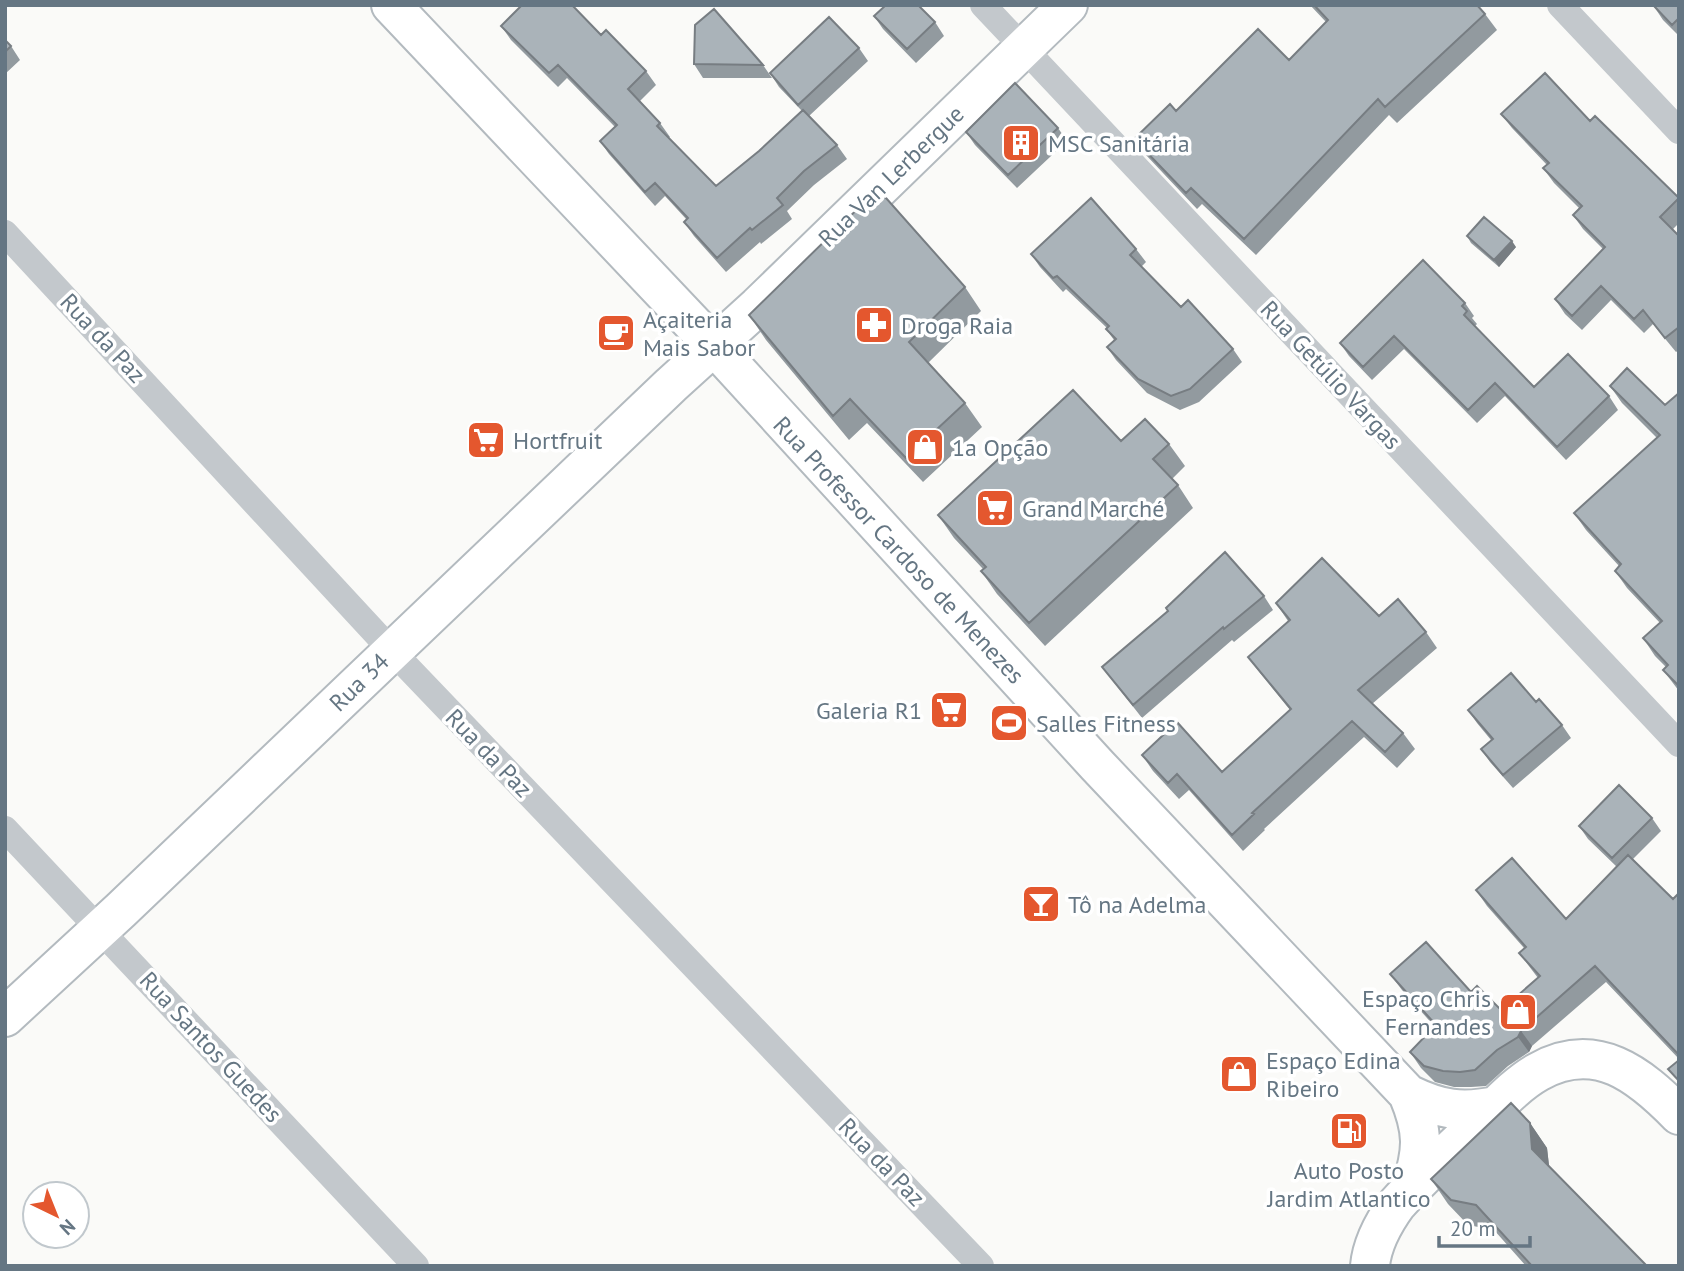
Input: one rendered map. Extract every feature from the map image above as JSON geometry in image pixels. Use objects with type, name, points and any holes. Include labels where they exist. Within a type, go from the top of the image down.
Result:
[{"type":"street","name":"Rua Professor Cardoso de Menezes","points":[[391,5],[714,346],[1087,754],[1408,1094],[1418,1118],[1422,1140],[1411,1188]]},
{"type":"street","name":"Rua Getúlio Vargas","points":[[983,5],[1679,744]]},
{"type":"street","name":"Rua Van Lerbergue","points":[[714,346],[1068,5]]},
{"type":"street","points":[[1560,5],[1679,131]]},
{"type":"street","name":"Rua da Paz","points":[[5,233],[392,651],[981,1266]]},
{"type":"street","name":"Rua 34","points":[[5,1017],[714,346]]},
{"type":"street","name":"Rua Santos Guedes","points":[[5,829],[416,1266]]},
{"type":"street","points":[[1370,1266],[1385,1221],[1411,1188],[1523,1082],[1538,1072],[1553,1065],[1586,1060],[1621,1067],[1638,1077],[1679,1115]]},
{"type":"street","name":"Rua Professor Cardoso de Menezes","points":[[1408,1094],[1433,1106],[1454,1110],[1497,1106]]},
{"type":"building","points":[[522,5],[572,5],[601,35],[606,30],[646,71],[628,89],[660,123],[657,126],[716,186],[803,110],[837,145],[804,171],[777,198],[783,205],[752,230],[750,228],[717,258],[684,222],[688,218],[655,183],[645,192],[600,141],[617,125],[558,65],[549,73],[501,26]]},
{"type":"building","points":[[886,5],[918,5],[935,22],[907,49],[874,16]]},
{"type":"building","points":[[1314,5],[1477,5],[1485,14],[1385,107],[1378,99],[1244,239],[1191,188],[1186,193],[1134,139],[1170,104],[1176,111],[1258,29],[1289,60],[1328,20]]},
{"type":"building","points":[[1653,5],[1679,5],[1679,18],[1672,25]]},
{"type":"building","points":[[714,9],[763,65],[694,64],[695,25]]},
{"type":"building","points":[[829,17],[859,48],[798,105],[770,73]]},
{"type":"building","points":[[5,40],[11,46],[5,52]]},
{"type":"building","points":[[1545,73],[1590,121],[1595,116],[1679,198],[1660,217],[1679,236],[1679,327],[1665,338],[1643,310],[1634,319],[1601,286],[1572,316],[1555,299],[1605,247],[1573,215],[1582,206],[1543,168],[1549,163],[1501,114]]},
{"type":"building","name":"MSC Sanitária","points":[[1015,83],[1058,128],[1008,175],[966,132]]},
{"type":"building","name":"Droga Raia","points":[[878,189],[965,287],[909,342],[965,403],[906,458],[850,399],[833,416],[749,315]]},
{"type":"building","points":[[1091,198],[1136,249],[1130,255],[1181,307],[1188,300],[1233,349],[1190,389],[1171,396],[1138,379],[1107,347],[1116,339],[1106,329],[1109,326],[1057,276],[1053,278],[1031,254]]},
{"type":"building","points":[[1484,217],[1512,241],[1494,260],[1467,236]]},
{"type":"building","points":[[1423,260],[1465,303],[1462,306],[1467,311],[1464,315],[1534,387],[1568,354],[1609,396],[1557,447],[1495,383],[1468,410],[1394,336],[1363,367],[1340,343]]},
{"type":"building","points":[[1627,368],[1665,405],[1679,393],[1679,686],[1663,670],[1668,665],[1643,638],[1662,621],[1615,571],[1621,564],[1574,513],[1660,435],[1610,386]]},
{"type":"building","points":[[1073,390],[1121,441],[1145,419],[1169,444],[1153,459],[1178,485],[1029,623],[981,571],[986,567],[938,515]]},
{"type":"building","points":[[1225,552],[1264,596],[1224,629],[1223,627],[1133,705],[1102,667],[1168,611],[1166,608]]},
{"type":"building","points":[[1322,558],[1379,616],[1398,599],[1426,632],[1358,690],[1403,733],[1385,752],[1352,721],[1252,813],[1254,814],[1232,835],[1177,774],[1168,783],[1142,755],[1177,722],[1222,772],[1291,709],[1248,657],[1290,620],[1276,603]]},
{"type":"building","points":[[1511,673],[1536,702],[1539,699],[1562,725],[1503,775],[1481,749],[1493,739],[1468,710]]},
{"type":"building","points":[[1619,785],[1652,818],[1612,858],[1579,826]]},
{"type":"building","points":[[1628,855],[1673,899],[1679,893],[1679,1055],[1595,966],[1521,1031],[1518,1037],[1497,1050],[1475,1070],[1443,1071],[1424,1066],[1410,1052],[1436,1025],[1390,974],[1426,942],[1471,992],[1477,986],[1501,1010],[1540,976],[1519,953],[1526,947],[1476,890],[1512,858],[1566,919]]},
{"type":"building","points":[[1679,1060],[1679,1081],[1668,1069]]},
{"type":"building","points":[[1511,1103],[1530,1123],[1532,1149],[1647,1266],[1532,1266],[1476,1205],[1451,1200],[1431,1179]]},
{"type":"place","name":"MSC Sanitária","points":[[1021,143]]},
{"type":"place","name":"Droga Raia","points":[[874,325]]},
{"type":"place","name":"Açaiteria Mais Sabor","points":[[616,333]]},
{"type":"place","name":"Hortfruit","points":[[486,440]]},
{"type":"place","name":"1a Opção","points":[[925,447]]},
{"type":"place","name":"Grand Marché","points":[[995,508]]},
{"type":"place","name":"Galeria R1","points":[[949,710]]},
{"type":"place","name":"Salles Fitness","points":[[1009,723]]},
{"type":"place","name":"Tô na Adelma","points":[[1041,904]]},
{"type":"place","name":"Espaço Chris Fernandes","points":[[1518,1012]]},
{"type":"place","name":"Espaço Edina Ribeiro","points":[[1239,1074]]},
{"type":"place","name":"Auto Posto Jardim Atlantico","points":[[1349,1131]]}]
